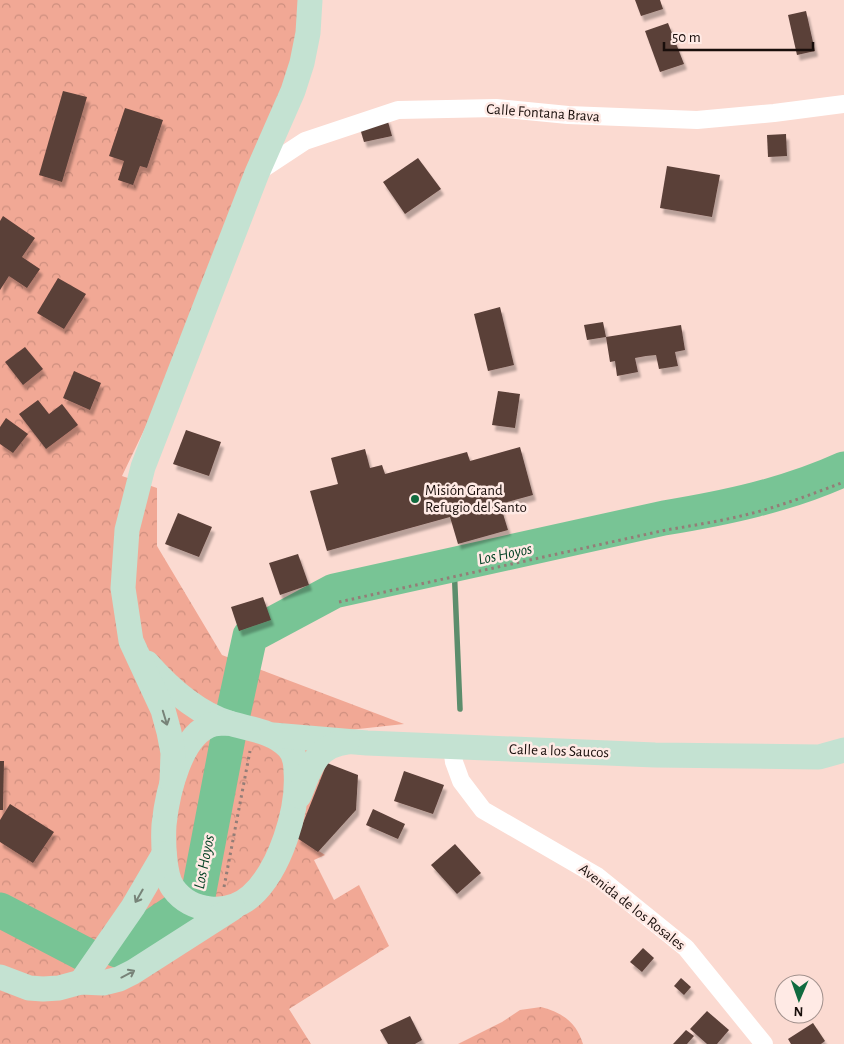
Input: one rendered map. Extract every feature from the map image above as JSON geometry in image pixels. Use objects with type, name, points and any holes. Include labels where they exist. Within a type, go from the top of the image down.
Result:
[{"type":"main road","points":[[172,782],[173,753],[163,710],[131,641],[123,588],[127,530],[143,467],[257,173],[293,91],[308,33],[310,0]]},
{"type":"main road","name":"Calle a los Saucos","points":[[131,641],[156,673],[184,698],[206,714],[264,733],[352,742],[655,756],[819,757],[844,750]]},
{"type":"main road","points":[[227,908],[201,908],[185,900],[172,887],[164,854],[165,812],[172,782],[183,753],[195,736],[212,725],[229,723]]},
{"type":"main road","points":[[0,977],[28,988],[44,990],[81,982],[103,983],[119,979],[141,967],[227,908],[252,895],[274,864],[290,827],[297,785],[295,757],[287,746],[264,733]]},
{"type":"main road","points":[[295,806],[312,767],[322,751],[339,743],[352,742]]},
{"type":"main road","points":[[81,982],[133,907],[164,854]]},
{"type":"street","name":"Calle Fontana Brava","points":[[257,173],[305,141],[398,110],[496,108],[568,115],[697,120],[844,104]]},
{"type":"street","name":"Avenida de los Rosales","points":[[452,747],[457,772],[466,789],[484,810],[598,876],[686,948],[764,1044]]},
{"type":"path","points":[[339,602],[666,530],[757,512],[844,482]]},
{"type":"path","points":[[227,908],[264,733]]},
{"type":"green space","points":[[0,0],[300,0],[300,30],[285,88],[195,324],[122,476],[157,488],[157,546],[222,655],[404,724],[340,731],[298,837],[325,855],[314,860],[334,900],[359,885],[389,946],[289,1009],[311,1044],[0,1044]]},
{"type":"green space","points":[[541,1007],[562,1015],[573,1024],[583,1044],[458,1044],[502,1022],[520,1010]]},
{"type":"building","points":[[635,0],[660,0],[663,9],[641,16]]},
{"type":"building","points":[[806,11],[815,51],[797,55],[788,15]]},
{"type":"building","points":[[668,23],[684,64],[660,72],[645,31]]},
{"type":"building","points":[[63,91],[87,97],[62,182],[39,175]]},
{"type":"building","points":[[125,108],[163,120],[147,168],[140,166],[133,185],[118,180],[124,161],[109,156]]},
{"type":"building","points":[[387,118],[392,136],[364,142],[359,125]]},
{"type":"building","points":[[786,134],[787,156],[768,157],[767,135]]},
{"type":"building","points":[[418,158],[441,189],[405,214],[383,182]]},
{"type":"building","points":[[667,166],[720,175],[712,217],[660,208]]},
{"type":"building","points":[[3,216],[35,238],[22,257],[40,269],[27,288],[9,276],[0,290],[0,221]]},
{"type":"building","points":[[58,278],[86,294],[64,329],[37,313]]},
{"type":"building","points":[[500,307],[514,365],[488,371],[474,314]]},
{"type":"building","points":[[603,322],[606,337],[587,340],[584,325]]},
{"type":"building","points":[[681,325],[685,350],[675,352],[678,366],[659,369],[656,355],[646,356],[635,358],[638,372],[617,376],[615,361],[610,362],[606,337]]},
{"type":"building","points":[[25,347],[43,369],[23,385],[5,362]]},
{"type":"building","points":[[74,371],[101,383],[90,410],[63,398]]},
{"type":"building","points":[[498,391],[520,394],[515,428],[492,425]]},
{"type":"building","points":[[38,400],[49,414],[62,404],[78,425],[46,449],[19,414]]},
{"type":"building","points":[[6,418],[28,434],[13,453],[0,444],[0,427]]},
{"type":"building","points":[[186,430],[221,442],[209,476],[173,464]]},
{"type":"building","name":"Misión Grand Refugio del Santo","points":[[520,447],[533,495],[500,504],[508,530],[458,544],[450,517],[327,551],[310,491],[338,484],[331,458],[365,449],[370,468],[382,465],[385,474],[467,452],[470,461]]},
{"type":"building","points":[[178,513],[212,527],[199,557],[165,544]]},
{"type":"building","points":[[298,554],[309,585],[280,595],[269,563]]},
{"type":"building","points":[[263,597],[271,620],[239,631],[231,607]]},
{"type":"building","points":[[0,761],[4,761],[3,810],[0,810]]},
{"type":"building","points":[[327,763],[358,775],[356,810],[318,852],[297,838]]},
{"type":"building","points":[[404,771],[444,785],[433,814],[394,801]]},
{"type":"building","points":[[10,804],[54,832],[33,863],[0,842],[0,820]]},
{"type":"building","points":[[373,809],[405,824],[398,839],[366,825]]},
{"type":"building","points":[[455,844],[481,873],[457,894],[431,865]]},
{"type":"building","points":[[643,948],[654,958],[642,972],[630,962]]},
{"type":"building","points":[[681,978],[691,987],[684,995],[674,986]]},
{"type":"building","points":[[707,1011],[729,1030],[717,1044],[707,1044],[690,1029]]},
{"type":"building","points":[[410,1016],[422,1040],[415,1044],[388,1044],[380,1030]]},
{"type":"building","points":[[814,1024],[825,1041],[821,1044],[791,1044],[788,1039]]},
{"type":"building","points":[[686,1030],[694,1036],[687,1044],[673,1044]]},
{"type":"waterway","name":"Los Hoyos","points":[[233,714],[250,636],[334,591],[664,518],[733,505],[800,486],[844,469]]},
{"type":"waterway","points":[[454,564],[460,709]]},
{"type":"waterway","name":"Los Hoyos","points":[[117,950],[198,896],[229,733]]},
{"type":"waterway","name":"Los Hoyos","points":[[0,910],[90,957]]},
{"type":"place","name":"Misión Grand Refugio del Santo","points":[[415,499]]}]
